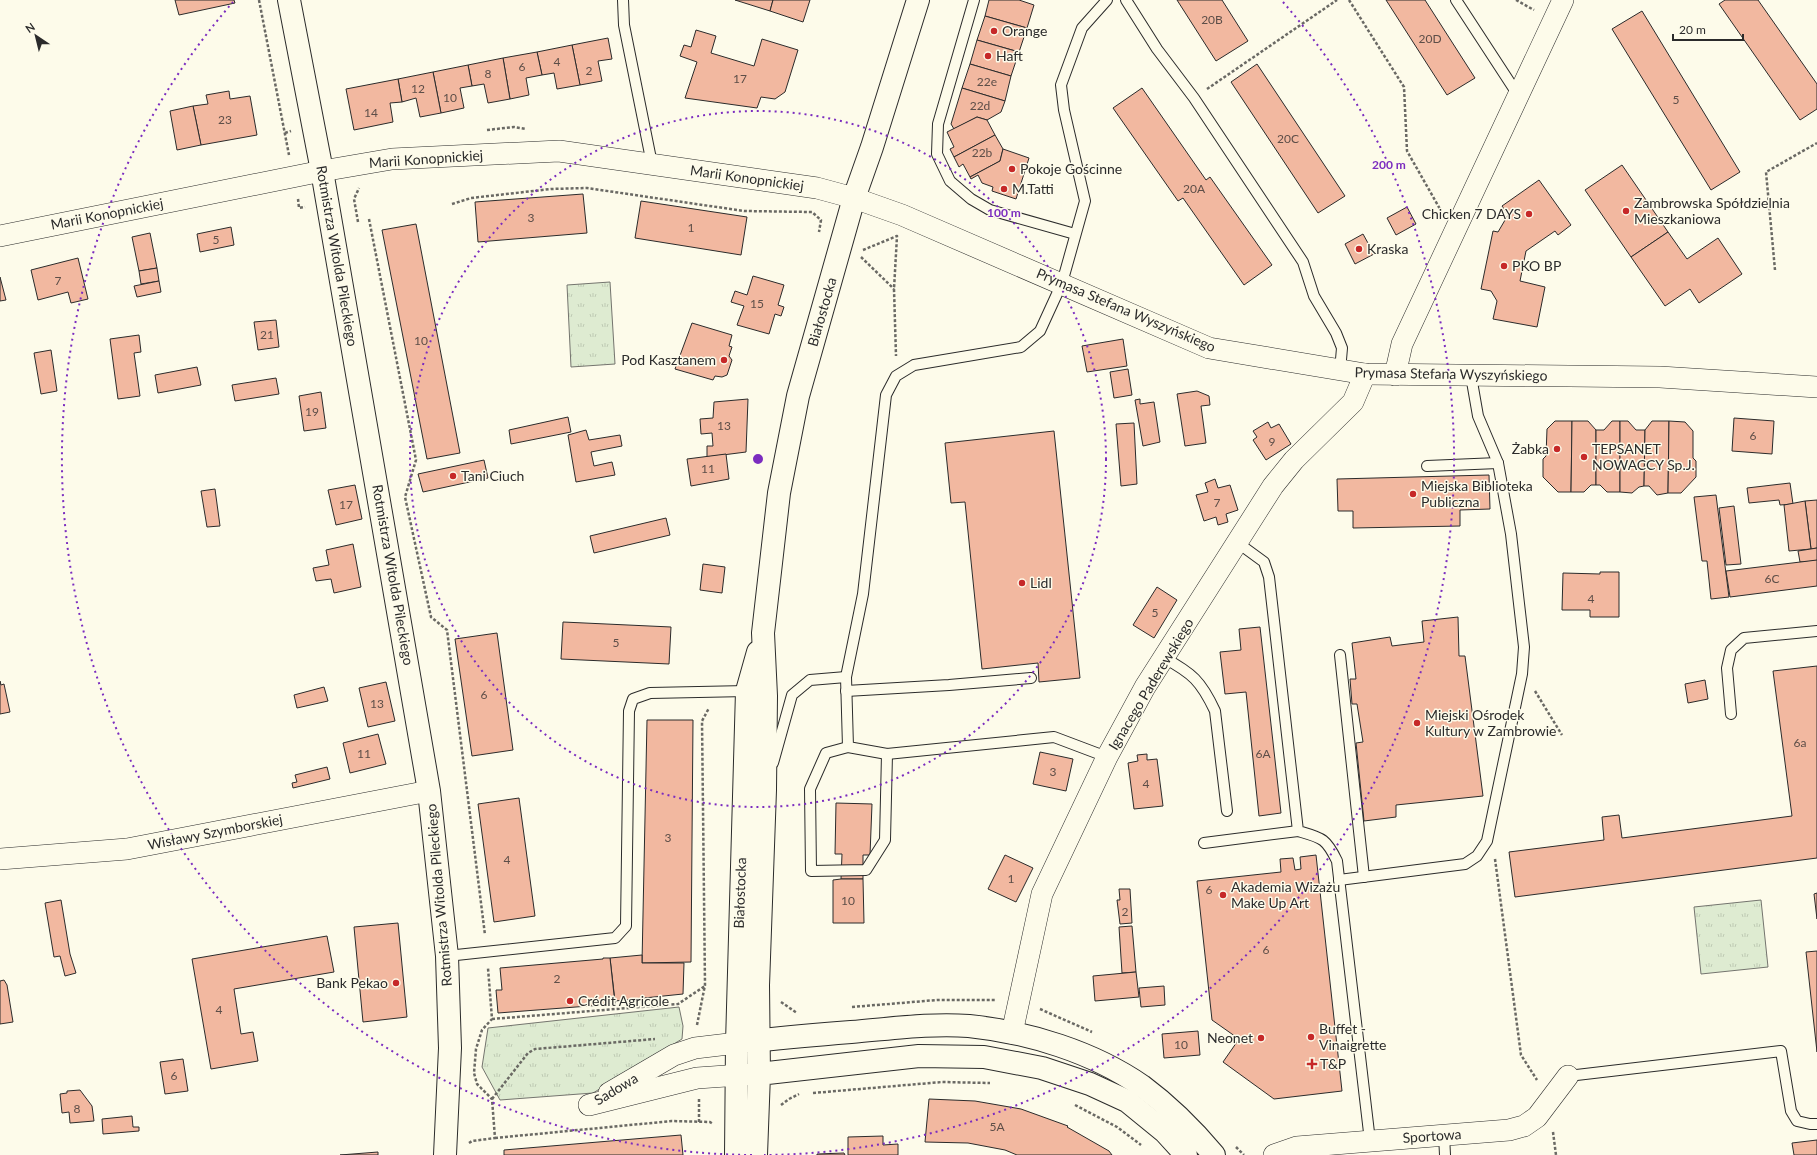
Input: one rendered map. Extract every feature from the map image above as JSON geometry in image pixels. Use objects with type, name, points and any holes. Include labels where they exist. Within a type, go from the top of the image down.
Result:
[{"type":"main road","name":"Rotmistrza Witolda Pileckiego","points":[[289,0],[322,171],[429,791],[447,956],[450,1048],[445,1155]]},
{"type":"main road","name":"Białostocka","points":[[756,1155],[759,1074],[758,985],[765,790],[766,696],[763,633],[778,493],[798,396],[854,198],[872,147],[918,0]]},
{"type":"main road","name":"Białostocka","points":[[736,1155],[736,1076],[747,691],[763,633]]},
{"type":"main road","name":"Sadowa","points":[[737,1043],[919,1027],[968,1026],[1012,1033],[1066,1048],[1114,1069],[1142,1086],[1173,1111],[1214,1155]]},
{"type":"main road","points":[[759,1074],[919,1056],[984,1057],[1035,1066],[1090,1084],[1127,1101],[1165,1132],[1186,1155]]},
{"type":"street","points":[[1395,375],[1402,344],[1563,0]]},
{"type":"street","name":"Marii Konopnickiej","points":[[0,236],[322,171],[392,159],[559,151],[817,188],[854,198]]},
{"type":"street","name":"Prymasa Stefana Wyszyńskiego","points":[[854,198],[902,215],[1062,283],[1209,348],[1365,374],[1660,377],[1817,387]]},
{"type":"street","name":"Ignacego Paderewskiego","points":[[1012,1033],[1042,894],[1107,757],[1145,687],[1238,544],[1273,486],[1294,460],[1353,402],[1365,374]]},
{"type":"street","name":"Wisławy Szymborskiej","points":[[0,859],[127,849],[429,791]]},
{"type":"street","name":"Sadowa","points":[[736,1076],[697,1078],[589,1105],[674,1055],[695,1048],[737,1043]]},
{"type":"street","points":[[736,1076],[759,1074]]},
{"type":"street","name":"Sportowa","points":[[1274,1155],[1297,1147],[1370,1141],[1445,1145],[1524,1126],[1537,1116],[1568,1076]]},
{"type":"lane","points":[[623,0],[624,25],[652,164]]},
{"type":"lane","points":[[974,0],[938,124],[938,154],[950,181],[990,210],[1075,234]]},
{"type":"lane","points":[[848,747],[846,677],[863,594],[886,395],[896,376],[914,365],[1021,347],[1040,331],[1062,283],[1085,201],[1064,110],[1061,85],[1082,28],[1107,0]]},
{"type":"lane","points":[[1126,0],[1157,49],[1194,98],[1303,262],[1314,296],[1336,333],[1342,348],[1340,371]]},
{"type":"lane","points":[[1456,0],[1518,95]]},
{"type":"lane","points":[[1339,880],[1465,864],[1477,856],[1487,841],[1522,674],[1524,647],[1511,534],[1498,463],[1478,416],[1471,376]]},
{"type":"lane","points":[[1427,466],[1498,463]]},
{"type":"lane","points":[[1238,544],[1264,562],[1269,577],[1298,831]]},
{"type":"lane","points":[[1731,714],[1727,668],[1731,650],[1744,638],[1817,631]]},
{"type":"lane","points":[[1340,655],[1364,877]]},
{"type":"lane","points":[[1164,658],[1186,670],[1199,683],[1215,711],[1227,811]]},
{"type":"lane","points":[[765,790],[792,695],[810,680],[846,677]]},
{"type":"lane","points":[[846,691],[1031,678]]},
{"type":"lane","points":[[447,956],[615,938],[626,926],[629,711],[633,699],[650,693],[747,691]]},
{"type":"lane","points":[[887,754],[885,840],[866,870],[811,871],[810,789],[826,752],[848,747],[887,754],[1054,737],[1107,757]]},
{"type":"lane","points":[[1204,842],[1298,831],[1316,836],[1329,844],[1337,861],[1370,1141]]},
{"type":"lane","points":[[1568,1076],[1780,1051],[1791,1111],[1797,1121],[1813,1124]]},
{"type":"path","points":[[259,0],[299,208]]},
{"type":"path","points":[[1194,98],[1337,0]]},
{"type":"path","points":[[1350,0],[1404,87],[1407,151],[1441,209]]},
{"type":"path","points":[[1516,0],[1534,10]]},
{"type":"path","points":[[1775,270],[1766,172],[1817,142]]},
{"type":"path","points":[[452,204],[472,198],[551,189],[587,188],[744,211],[812,212],[821,220],[818,238]]},
{"type":"path","points":[[354,199],[358,222]]},
{"type":"path","points":[[369,219],[416,460],[405,497],[431,617],[446,630],[487,952],[492,1019]]},
{"type":"path","points":[[894,289],[857,253],[896,236],[894,289],[896,376]]},
{"type":"path","points":[[1522,674],[1539,696],[1562,735]]},
{"type":"path","points":[[696,1029],[705,985],[702,721],[716,692]]},
{"type":"path","points":[[1487,841],[1496,862],[1522,1055],[1549,1100],[1556,1155]]},
{"type":"path","points":[[495,1138],[492,1099],[477,1084],[474,1072],[478,1042],[482,1030],[492,1019],[678,1004],[705,985]]},
{"type":"path","points":[[492,1099],[528,1053],[534,1049],[657,1039]]},
{"type":"path","points":[[808,1093],[942,1082],[992,1083]]},
{"type":"path","points":[[779,1108],[789,1099],[801,1093]]},
{"type":"path","points":[[699,1095],[699,1122]]},
{"type":"path","points":[[1070,1103],[1117,1126],[1145,1147]]},
{"type":"path","points":[[464,1145],[472,1140],[672,1121],[710,1122],[715,1125]]},
{"type":"green space","points":[[610,282],[615,364],[571,367],[567,285]]},
{"type":"green space","points":[[1761,900],[1768,967],[1701,974],[1694,907]]},
{"type":"green space","points":[[679,1007],[683,1026],[682,1039],[593,1093],[500,1100],[482,1067],[488,1028]]},
{"type":"building","points":[[175,0],[234,0],[235,3],[179,15]]},
{"type":"building","points":[[735,0],[773,0],[770,11]]},
{"type":"building","points":[[773,0],[810,0],[803,22],[770,11]]},
{"type":"building","points":[[989,0],[1019,0],[1034,5],[1027,28],[985,16]]},
{"type":"building","points":[[1177,0],[1222,0],[1248,41],[1216,61]]},
{"type":"building","points":[[1386,0],[1425,0],[1475,78],[1447,95]]},
{"type":"building","points":[[1725,0],[1758,0],[1817,84],[1817,109],[1800,120],[1719,4]]},
{"type":"building","points":[[1642,11],[1740,172],[1711,190],[1612,29]]},
{"type":"building","points":[[985,16],[1027,28],[1019,52],[977,40]]},
{"type":"building","points":[[696,30],[716,36],[711,53],[754,66],[762,39],[798,50],[785,92],[775,99],[761,97],[757,108],[685,98],[697,62],[680,56],[684,45],[691,47]]},
{"type":"building","points":[[608,38],[612,59],[598,61],[602,81],[580,85],[572,45]]},
{"type":"building","points":[[977,40],[1019,52],[1011,76],[970,64]]},
{"type":"building","points":[[572,45],[580,85],[557,89],[554,73],[542,75],[537,52]]},
{"type":"building","points":[[537,52],[542,75],[526,78],[529,95],[510,99],[503,58]]},
{"type":"building","points":[[503,58],[510,99],[488,103],[484,84],[472,86],[468,65]]},
{"type":"building","points":[[970,64],[1011,76],[1005,101],[962,88]]},
{"type":"building","points":[[1257,64],[1345,196],[1318,213],[1231,82]]},
{"type":"building","points":[[468,65],[472,86],[460,88],[464,108],[441,113],[433,72]]},
{"type":"building","points":[[433,72],[441,113],[420,117],[416,98],[402,102],[398,79]]},
{"type":"building","points":[[398,79],[402,102],[390,103],[393,122],[354,130],[346,89]]},
{"type":"building","points":[[962,88],[1005,101],[1001,112],[987,120],[977,117],[954,129],[951,124]]},
{"type":"building","points":[[1142,88],[1206,180],[1210,177],[1272,265],[1244,285],[1183,198],[1178,201],[1113,108]]},
{"type":"building","points":[[229,91],[230,99],[250,96],[257,135],[201,145],[193,106],[208,104],[206,95]]},
{"type":"building","points":[[193,106],[201,145],[177,150],[170,111]]},
{"type":"building","points":[[977,117],[987,120],[995,135],[954,157],[950,149],[954,147],[947,132]]},
{"type":"building","points":[[995,135],[1003,149],[1000,161],[970,177],[963,164],[959,167],[954,157]]},
{"type":"building","points":[[1003,149],[1029,158],[1016,199],[992,191],[993,187],[982,183],[978,175],[971,179],[970,177],[1000,161]]},
{"type":"building","name":"Zambrowska Spółdzielnia Mieszkaniowa","points":[[1622,165],[1668,232],[1631,257],[1585,190]]},
{"type":"building","name":"PKO BP","points":[[1539,180],[1571,225],[1558,235],[1555,231],[1526,251],[1520,281],[1545,287],[1537,327],[1493,319],[1497,301],[1491,291],[1481,289],[1493,231],[1498,232],[1508,215],[1502,206]]},
{"type":"building","points":[[583,194],[587,233],[478,242],[475,202]]},
{"type":"building","points":[[641,201],[747,217],[741,255],[635,238]]},
{"type":"building","points":[[1407,207],[1416,224],[1396,235],[1387,218]]},
{"type":"building","points":[[416,224],[460,453],[427,459],[382,230]]},
{"type":"building","points":[[231,227],[234,245],[200,252],[197,234]]},
{"type":"building","points":[[1668,232],[1687,259],[1718,238],[1742,274],[1699,303],[1690,289],[1665,306],[1631,257]]},
{"type":"building","points":[[150,233],[157,268],[139,271],[132,237]]},
{"type":"building","name":"Kraska","points":[[1363,234],[1374,254],[1355,264],[1345,244]]},
{"type":"building","points":[[78,258],[88,299],[71,303],[68,292],[38,300],[31,270]]},
{"type":"building","points":[[157,268],[159,281],[141,284],[139,271]]},
{"type":"building","points":[[753,276],[784,285],[778,305],[784,307],[781,316],[775,314],[769,334],[737,325],[744,306],[731,302],[735,291],[747,295]]},
{"type":"building","points":[[0,277],[6,300],[0,301]]},
{"type":"building","points":[[159,281],[161,292],[137,297],[134,286]]},
{"type":"building","points":[[276,320],[279,347],[258,350],[254,322]]},
{"type":"building","points":[[692,323],[732,335],[729,346],[732,347],[729,356],[732,360],[727,375],[722,377],[715,376],[713,380],[675,369]]},
{"type":"building","points":[[139,335],[141,352],[134,353],[140,396],[118,399],[110,339]]},
{"type":"building","points":[[1123,339],[1127,366],[1087,372],[1082,346]]},
{"type":"building","points":[[51,350],[57,391],[41,394],[34,353]]},
{"type":"building","points":[[197,367],[201,385],[158,393],[155,375]]},
{"type":"building","points":[[1128,369],[1132,395],[1114,398],[1110,372]]},
{"type":"building","points":[[276,378],[279,394],[235,401],[232,385]]},
{"type":"building","points":[[1197,391],[1209,396],[1210,405],[1201,406],[1206,443],[1185,446],[1177,394]]},
{"type":"building","points":[[321,392],[326,428],[304,431],[299,396]]},
{"type":"building","points":[[748,399],[746,452],[707,457],[707,446],[713,446],[712,433],[701,434],[700,419],[713,418],[714,402]]},
{"type":"building","points":[[1140,399],[1140,404],[1154,402],[1160,442],[1143,446],[1135,400]]},
{"type":"building","points":[[568,417],[571,432],[511,444],[509,430]]},
{"type":"building","points":[[1734,418],[1774,421],[1772,454],[1732,451]]},
{"type":"building","points":[[1555,421],[1572,421],[1571,492],[1558,492],[1543,477],[1543,459],[1546,456],[1547,429]]},
{"type":"building","name":"TEPSANET NOWACCY Sp.J.","points":[[1572,421],[1588,421],[1596,430],[1596,485],[1591,485],[1584,492],[1571,492]]},
{"type":"building","points":[[1612,421],[1620,421],[1620,492],[1607,492],[1600,485],[1596,485],[1596,430],[1604,430]]},
{"type":"building","points":[[1620,421],[1628,421],[1636,430],[1645,430],[1644,486],[1639,487],[1632,493],[1620,492]]},
{"type":"building","points":[[1652,421],[1669,421],[1668,493],[1657,495],[1649,486],[1644,486],[1645,430]]},
{"type":"building","points":[[1669,421],[1685,422],[1693,431],[1693,458],[1696,461],[1696,477],[1681,493],[1668,493]]},
{"type":"building","points":[[1268,422],[1271,428],[1279,424],[1291,444],[1266,460],[1253,440],[1257,437],[1253,431]]},
{"type":"building","points":[[1134,423],[1137,484],[1121,486],[1116,424]]},
{"type":"building","points":[[586,430],[589,440],[620,435],[622,446],[591,452],[594,466],[612,462],[615,475],[576,482],[568,435]]},
{"type":"building","name":"Lidl","points":[[1054,431],[1080,678],[1039,682],[1038,663],[982,669],[965,502],[951,503],[945,443]]},
{"type":"building","points":[[726,454],[729,479],[691,486],[687,459]]},
{"type":"building","name":"Tani Ciuch","points":[[484,460],[488,478],[423,492],[418,474]]},
{"type":"building","name":"Miejska Biblioteka Publiczna","points":[[1489,475],[1490,509],[1460,510],[1460,526],[1353,528],[1353,511],[1338,511],[1337,479]]},
{"type":"building","points":[[1215,479],[1218,488],[1230,485],[1238,510],[1226,514],[1228,522],[1218,525],[1216,517],[1204,521],[1196,495],[1208,492],[1205,483]]},
{"type":"building","points":[[1790,483],[1793,504],[1780,505],[1779,500],[1749,503],[1747,488]]},
{"type":"building","points":[[355,485],[362,519],[336,525],[328,490]]},
{"type":"building","points":[[215,489],[220,526],[207,527],[201,491]]},
{"type":"building","points":[[1716,495],[1729,597],[1711,599],[1707,561],[1702,561],[1694,497]]},
{"type":"building","points":[[1817,500],[1817,548],[1811,549],[1805,501]]},
{"type":"building","points":[[1805,501],[1811,549],[1789,551],[1784,505]]},
{"type":"building","points":[[1734,506],[1741,564],[1726,565],[1719,508]]},
{"type":"building","points":[[666,518],[670,535],[594,553],[590,536]]},
{"type":"building","points":[[353,544],[361,587],[334,593],[331,579],[316,581],[313,568],[329,565],[326,550]]},
{"type":"building","points":[[1817,548],[1817,561],[1800,562],[1798,551]]},
{"type":"building","points":[[1817,560],[1817,586],[1730,597],[1726,571]]},
{"type":"building","points":[[703,564],[725,567],[722,593],[700,590]]},
{"type":"building","points":[[1600,572],[1619,572],[1619,617],[1590,617],[1590,610],[1562,610],[1563,573],[1600,574]]},
{"type":"building","points":[[1157,587],[1177,600],[1154,638],[1133,625]]},
{"type":"building","name":"Miejski Ośrodek Kultury w Zambrowie","points":[[1458,617],[1459,656],[1465,656],[1483,796],[1396,805],[1396,817],[1364,821],[1356,743],[1363,742],[1357,704],[1352,704],[1350,679],[1356,679],[1352,643],[1390,637],[1392,646],[1424,642],[1422,621]]},
{"type":"building","points":[[563,622],[671,627],[669,664],[561,659]]},
{"type":"building","points":[[1260,627],[1281,813],[1259,816],[1246,692],[1225,694],[1220,652],[1241,650],[1239,629]]},
{"type":"building","points":[[497,633],[513,750],[472,756],[455,639]]},
{"type":"building","points":[[1817,666],[1817,858],[1515,897],[1509,852],[1604,840],[1602,817],[1619,815],[1622,838],[1792,816],[1773,671]]},
{"type":"building","points":[[1705,680],[1708,699],[1688,703],[1685,684]]},
{"type":"building","points":[[0,681],[1,685],[4,684],[10,712],[0,714]]},
{"type":"building","points":[[386,682],[395,721],[368,727],[359,688]]},
{"type":"building","points":[[324,687],[328,701],[297,708],[294,695]]},
{"type":"building","points":[[647,720],[693,720],[691,962],[642,963]]},
{"type":"building","points":[[378,734],[386,764],[350,773],[343,743]]},
{"type":"building","points":[[1040,752],[1073,759],[1066,791],[1033,784]]},
{"type":"building","points":[[1147,754],[1147,760],[1157,759],[1163,806],[1134,809],[1128,763],[1138,761],[1137,755]]},
{"type":"building","points":[[327,767],[330,779],[293,788],[292,783],[297,782],[295,775]]},
{"type":"building","points":[[519,798],[535,916],[494,922],[478,804]]},
{"type":"building","points":[[836,803],[872,804],[870,855],[863,855],[863,879],[841,879],[842,854],[835,854]]},
{"type":"building","points":[[1005,855],[1033,868],[1016,902],[988,889]]},
{"type":"building","points":[[1316,855],[1342,1091],[1274,1099],[1223,1062],[1239,1039],[1212,1020],[1197,881],[1281,872],[1280,859],[1293,858],[1295,870],[1301,869],[1300,857]]},
{"type":"building","points":[[863,879],[864,923],[833,923],[833,880]]},
{"type":"building","points":[[1119,889],[1130,889],[1132,923],[1120,924],[1117,900],[1120,900]]},
{"type":"building","points":[[1817,893],[1817,919],[1814,894]]},
{"type":"building","points":[[61,900],[70,954],[76,973],[65,976],[60,956],[54,957],[45,903]]},
{"type":"building","points":[[398,923],[407,1017],[363,1022],[354,927]]},
{"type":"building","points":[[1132,926],[1136,972],[1122,973],[1119,927]]},
{"type":"building","points":[[327,936],[334,972],[234,989],[241,1034],[253,1032],[258,1061],[211,1069],[192,959]]},
{"type":"building","points":[[1817,951],[1817,1052],[1806,952]]},
{"type":"building","points":[[642,955],[642,963],[684,963],[683,994],[615,1001],[610,958]]},
{"type":"building","points":[[610,958],[615,1004],[498,1013],[496,990],[502,990],[500,968]]},
{"type":"building","points":[[1136,972],[1139,997],[1095,1001],[1093,976]]},
{"type":"building","points":[[4,980],[7,985],[13,1022],[0,1024],[0,981]]},
{"type":"building","points":[[1164,986],[1165,1005],[1141,1007],[1139,988]]},
{"type":"building","points":[[1198,1031],[1200,1055],[1164,1058],[1162,1034]]},
{"type":"building","points":[[183,1059],[188,1091],[165,1094],[160,1062]]},
{"type":"building","points":[[80,1090],[92,1106],[94,1121],[70,1123],[69,1112],[62,1113],[60,1094],[67,1093],[67,1091]]},
{"type":"building","points":[[929,1099],[975,1101],[1021,1109],[1068,1126],[1067,1127],[1109,1151],[1112,1155],[1017,1155],[1005,1150],[968,1143],[925,1142]]},
{"type":"building","points":[[132,1116],[133,1127],[139,1127],[139,1131],[103,1134],[102,1119]]},
{"type":"building","points":[[681,1135],[683,1155],[504,1155],[504,1150]]},
{"type":"building","points":[[883,1136],[883,1145],[898,1144],[898,1155],[848,1155],[848,1137]]},
{"type":"building","points":[[1817,1140],[1817,1155],[1794,1155],[1792,1143]]},
{"type":"building","points":[[378,1152],[378,1155],[340,1155]]},
{"type":"building","points":[[844,1153],[845,1155],[817,1155],[817,1154]]},
{"type":"place","name":"Orange","points":[[994,31]]},
{"type":"place","name":"Haft","points":[[988,56]]},
{"type":"place","name":"Pokoje Gościnne","points":[[1012,169]]},
{"type":"place","name":"M.Tatti","points":[[1004,189]]},
{"type":"place","name":"Zambrowska Spółdzielnia Mieszkaniowa","points":[[1626,211]]},
{"type":"place","name":"Chicken 7 DAYS","points":[[1529,214]]},
{"type":"place","name":"Kraska","points":[[1359,249]]},
{"type":"place","name":"PKO BP","points":[[1504,266]]},
{"type":"place","name":"Pod Kasztanem","points":[[724,360]]},
{"type":"place","name":"Żabka","points":[[1557,449]]},
{"type":"place","name":"TEPSANET NOWACCY Sp.J.","points":[[1584,457]]},
{"type":"place","name":"Tani Ciuch","points":[[453,476]]},
{"type":"place","name":"Miejska Biblioteka Publiczna","points":[[1413,494]]},
{"type":"place","name":"Lidl","points":[[1022,583]]},
{"type":"place","name":"Miejski Ośrodek Kultury w Zambrowie","points":[[1417,723]]},
{"type":"place","name":"Akademia Wizażu Make Up Art","points":[[1223,895]]},
{"type":"place","name":"Bank Pekao","points":[[396,983]]},
{"type":"place","name":"Crédit Agricole","points":[[570,1001]]},
{"type":"place","name":"Buffet - Vinaigrette","points":[[1311,1037]]},
{"type":"place","name":"Neonet","points":[[1261,1038]]},
{"type":"place","name":"T&P","points":[[1312,1064]]}]
